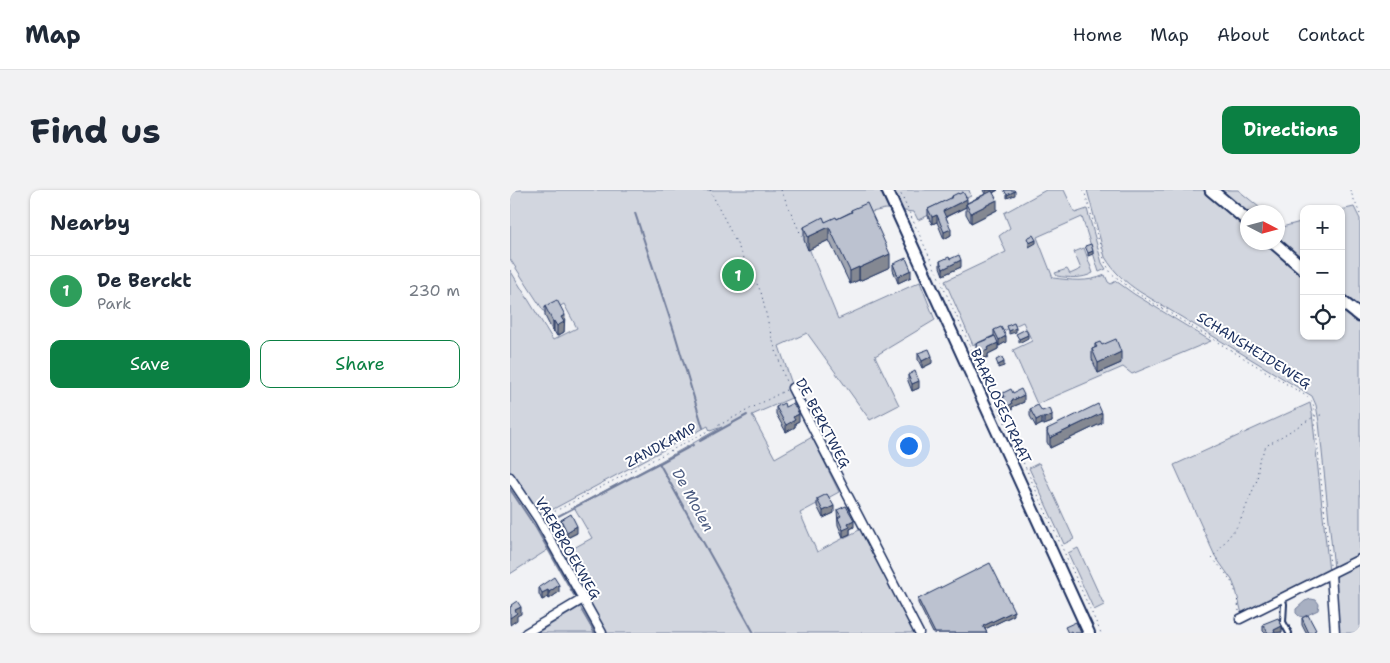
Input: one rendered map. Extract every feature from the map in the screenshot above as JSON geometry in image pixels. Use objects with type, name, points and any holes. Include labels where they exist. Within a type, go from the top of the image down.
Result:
[{"type":"main road","points":[[1211,190],[1240,214]]},
{"type":"main road","points":[[1282,250],[1300,266]]},
{"type":"main road","points":[[1345,303],[1360,316]]},
{"type":"street","name":"BAARLOSESTRAAT","points":[[887,190],[1090,633]]},
{"type":"street","name":"DE BERKTWEG","points":[[792,388],[919,633]]},
{"type":"street","name":"VAERBROEKWEG","points":[[510,477],[539,520],[602,633]]},
{"type":"street","points":[[1240,619],[1360,559]]},
{"type":"street","points":[[1331,574],[1335,633]]},
{"type":"street","points":[[526,633],[583,598]]},
{"type":"lane","points":[[1282,598],[1284,604],[1283,622],[1289,633]]},
{"type":"path","name":"DE BERKTWEG","points":[[710,190],[761,292],[771,335],[786,383],[792,388]]},
{"type":"path","points":[[781,190],[802,236]]},
{"type":"path","points":[[899,190],[1101,633]]},
{"type":"path","name":"SCHANSHEIDEWEG","points":[[1084,190],[1105,262],[1111,273],[1135,292],[1308,397],[1313,403],[1331,574]]},
{"type":"path","points":[[1350,190],[1360,214]]},
{"type":"path","name":"ZANDKAMP","points":[[539,520],[792,388]]},
{"type":"path","points":[[1240,619],[1238,601],[1231,579],[1212,558],[1239,524],[1257,480],[1259,461],[1266,446],[1315,416],[1321,415]]},
{"type":"shaded area","points":[[510,190],[969,190],[971,196],[918,220],[914,212],[885,209],[850,217],[804,236],[838,319],[920,282],[935,320],[875,356],[899,405],[870,420],[807,333],[779,346],[796,396],[752,415],[775,458],[812,437],[839,492],[800,513],[817,552],[861,529],[915,633],[607,633],[563,554],[592,538],[574,507],[722,427],[710,431],[708,426],[544,514],[540,515],[535,511],[510,474],[510,270],[553,340],[577,328],[564,304],[545,313],[510,259]]},
{"type":"shaded area","points":[[1046,190],[1064,190],[1075,213],[1087,209],[1102,263],[1106,269],[1099,272],[1082,217],[1037,237],[1053,278],[1085,280],[1105,275],[1111,284],[1116,281],[1211,341],[1132,374],[1123,367],[1037,404],[1013,350],[1032,341],[1023,322],[973,345],[945,281],[1006,252],[999,236],[1010,228],[1004,213]]},
{"type":"shaded area","points":[[1087,190],[1207,190],[1240,219],[1240,250],[1276,250],[1300,270],[1300,340],[1345,340],[1345,308],[1360,321],[1360,556],[1334,569],[1319,422],[1316,405],[1312,396],[1140,292],[1116,272],[1105,257]]},
{"type":"shaded area","points":[[1219,190],[1238,190],[1256,205],[1240,205],[1240,208]]},
{"type":"shaded area","points":[[1354,207],[1360,219],[1360,309],[1345,296],[1345,209]]},
{"type":"shaded area","points":[[1300,222],[1300,258],[1285,245],[1285,226]]},
{"type":"shaded area","points":[[1084,248],[1093,273],[1071,278],[1057,276],[1055,273],[1067,269],[1070,274],[1081,269],[1074,252]]},
{"type":"shaded area","points":[[1310,403],[1329,572],[1242,614],[1232,580],[1215,556],[1174,465]]},
{"type":"shaded area","points":[[1039,463],[1074,539],[1064,544],[1029,468]]},
{"type":"shaded area","points":[[510,488],[549,549],[510,574]]},
{"type":"shaded area","points":[[1078,548],[1104,605],[1094,610],[1068,553]]},
{"type":"shaded area","points":[[1360,563],[1360,633],[1338,633],[1335,579],[1338,574]]},
{"type":"shaded area","points":[[580,607],[594,633],[537,633]]},
{"type":"water","points":[[1316,600],[1319,604],[1318,610],[1303,617],[1299,616],[1296,613],[1296,609],[1305,601]]},
{"type":"building","points":[[1004,190],[1014,190],[1015,191],[1007,195]]},
{"type":"building","points":[[992,191],[997,200],[971,213],[966,204]]},
{"type":"building","points":[[963,192],[967,199],[943,211],[951,229],[944,232],[937,215],[932,217],[928,209]]},
{"type":"building","points":[[867,203],[890,254],[850,271],[829,227],[808,237],[804,227],[823,217],[825,222],[836,217],[837,219]]},
{"type":"building","points":[[1033,235],[1036,240],[1029,243],[1027,238]]},
{"type":"building","points":[[1091,244],[1093,251],[1088,253],[1085,246]]},
{"type":"building","points":[[959,255],[961,260],[943,269],[940,261]]},
{"type":"building","points":[[906,258],[911,270],[898,276],[893,264]]},
{"type":"building","points":[[557,300],[565,315],[561,317],[564,322],[557,326],[545,306]]},
{"type":"building","points":[[1014,323],[1016,328],[1009,331],[1007,326]]},
{"type":"building","points":[[1001,327],[1006,336],[999,340],[994,330]]},
{"type":"building","points":[[1026,329],[1028,335],[1019,339],[1016,334]]},
{"type":"building","points":[[995,336],[998,343],[980,353],[976,344]]},
{"type":"building","points":[[1116,339],[1121,352],[1098,363],[1092,349],[1097,347],[1095,344],[1100,342],[1102,345]]},
{"type":"building","points":[[929,349],[932,356],[922,361],[918,353]]},
{"type":"building","points":[[1002,357],[1004,362],[998,365],[996,360]]},
{"type":"building","points":[[915,371],[919,381],[912,384],[908,375]]},
{"type":"building","points":[[1011,389],[1013,393],[1021,389],[1024,395],[1011,401],[1012,404],[1005,407],[1001,398],[1005,397],[1003,393]]},
{"type":"building","points":[[784,403],[785,407],[793,403],[799,414],[793,417],[795,420],[786,425],[776,407]]},
{"type":"building","points":[[1098,404],[1102,413],[1050,438],[1047,429]]},
{"type":"building","points":[[1038,405],[1042,411],[1050,408],[1052,415],[1036,420],[1030,409]]},
{"type":"building","points":[[827,494],[834,506],[823,511],[817,499]]},
{"type":"building","points":[[846,506],[854,520],[848,523],[850,527],[843,530],[838,518],[841,516],[837,510]]},
{"type":"building","points":[[571,514],[577,526],[567,532],[561,520]]},
{"type":"building","points":[[990,563],[1014,611],[983,626],[987,633],[935,633],[918,599]]},
{"type":"building","points":[[554,577],[559,585],[549,592],[548,590],[542,593],[539,587]]},
{"type":"building","points":[[517,601],[521,607],[515,610],[517,613],[510,618],[510,607]]},
{"type":"building","points":[[1308,615],[1316,630],[1314,631],[1315,633],[1309,633],[1302,618]]},
{"type":"building","points":[[1278,618],[1282,626],[1274,630],[1275,633],[1268,633],[1263,624]]},
{"type":"building","points":[[1076,622],[1081,633],[1072,633],[1071,631],[1068,633],[1065,627]]},
{"type":"waterway","points":[[635,213],[675,334],[703,428]]},
{"type":"waterway","points":[[700,441],[747,415]]},
{"type":"waterway","points":[[660,463],[693,445]]},
{"type":"waterway","name":"De Molen","points":[[545,523],[659,463],[754,633]]},
{"type":"waterway","points":[[510,489],[536,528],[574,595]]},
{"type":"waterway","points":[[582,611],[595,633]]},
{"type":"place","name":"De Berckt","points":[[738,275]]}]
